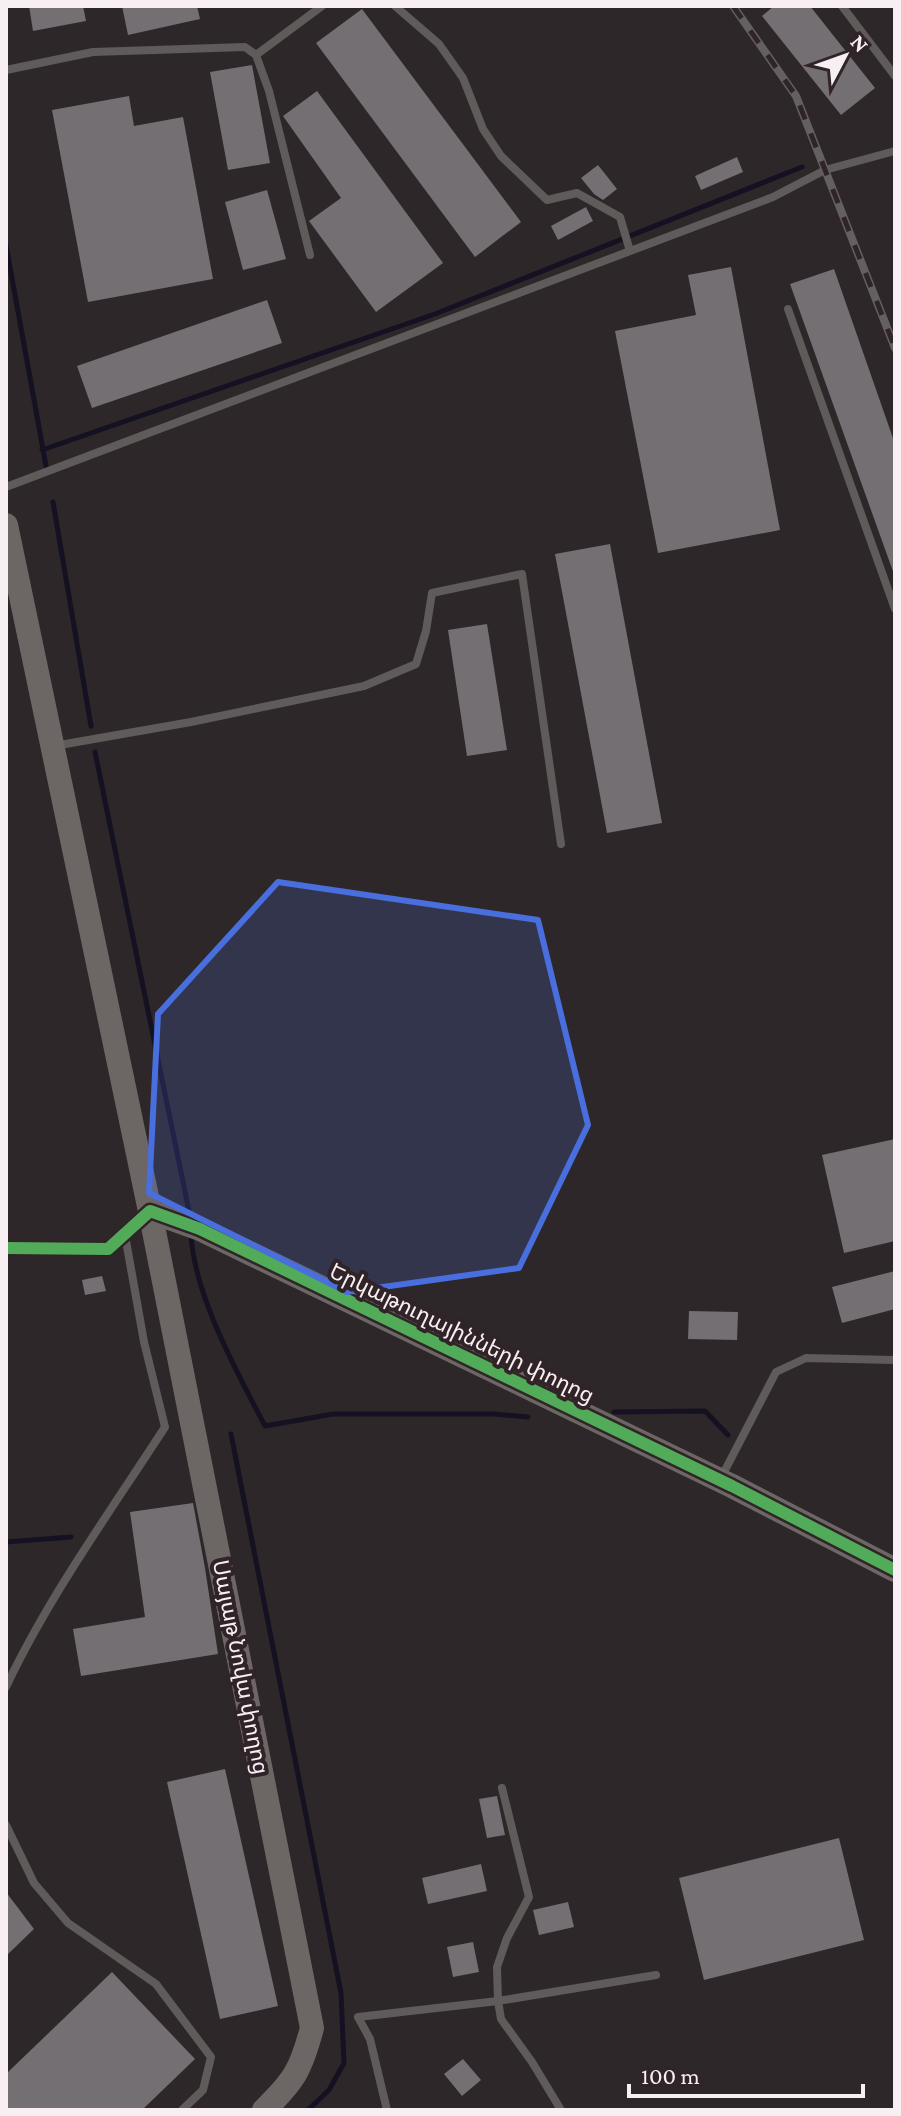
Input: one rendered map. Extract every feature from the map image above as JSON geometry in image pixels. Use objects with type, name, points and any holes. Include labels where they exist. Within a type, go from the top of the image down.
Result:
[{"type":"main road","name":"Սայաթ Նովա փողոց","points":[[6,525],[150,1211],[312,2028],[299,2070],[288,2087],[264,2110]]},
{"type":"main road","name":"Երկաթուղայինների փողոց","points":[[150,1211],[200,1229],[719,1480],[895,1570]]},
{"type":"street","points":[[6,1248],[108,1249],[150,1211]]},
{"type":"lane","points":[[256,55],[322,6]]},
{"type":"lane","points":[[395,6],[439,44],[463,78],[483,129],[501,156],[547,200],[577,193],[620,217],[629,247]]},
{"type":"lane","points":[[842,6],[895,76]]},
{"type":"lane","points":[[6,70],[93,52],[245,47],[256,55],[269,91],[310,255]]},
{"type":"lane","points":[[6,487],[629,247],[773,197],[825,170],[895,151]]},
{"type":"lane","points":[[788,309],[895,609]]},
{"type":"lane","points":[[53,746],[191,722],[364,686],[416,664],[426,631],[432,593],[522,574],[561,844]]},
{"type":"lane","points":[[6,1687],[19,1659],[79,1559],[165,1427],[141,1327],[124,1234]]},
{"type":"lane","points":[[719,1480],[776,1372],[806,1358],[895,1360]]},
{"type":"lane","points":[[502,1788],[529,1897],[507,1938],[497,1967],[501,2019],[561,2110]]},
{"type":"lane","points":[[6,1825],[34,1883],[68,1923],[156,1984],[211,2057],[203,2090],[182,2110]]},
{"type":"lane","points":[[387,2110],[370,2039],[358,2017],[498,2001],[656,1975]]},
{"type":"highlighted area","points":[[278,882],[538,920],[588,1125],[519,1268],[347,1292],[149,1193],[158,1014]]},
{"type":"building","points":[[29,6],[83,6],[86,21],[33,31]]},
{"type":"building","points":[[122,6],[197,6],[200,19],[128,35]]},
{"type":"building","points":[[774,6],[810,6],[875,88],[841,115],[762,16]]},
{"type":"building","points":[[362,9],[521,222],[475,257],[316,43]]},
{"type":"building","points":[[252,65],[270,163],[228,170],[210,72]]},
{"type":"building","points":[[317,91],[443,263],[376,312],[309,221],[341,198],[283,116]]},
{"type":"building","points":[[129,96],[134,126],[183,117],[213,279],[88,302],[52,110]]},
{"type":"building","points":[[737,157],[743,172],[701,190],[695,176]]},
{"type":"building","points":[[598,165],[617,189],[603,200],[581,178]]},
{"type":"building","points":[[267,190],[286,259],[243,270],[225,202]]},
{"type":"building","points":[[586,207],[593,221],[558,240],[551,226]]},
{"type":"building","points":[[731,267],[780,530],[658,553],[615,331],[696,315],[688,275]]},
{"type":"building","points":[[834,269],[895,444],[895,577],[790,284]]},
{"type":"building","points":[[267,300],[282,343],[92,408],[77,366]]},
{"type":"building","points":[[610,544],[662,823],[607,833],[555,554]]},
{"type":"building","points":[[487,624],[507,750],[467,756],[448,630]]},
{"type":"building","points":[[895,1139],[895,1241],[844,1253],[822,1155]]},
{"type":"building","points":[[895,1271],[895,1309],[842,1323],[832,1287]]},
{"type":"building","points":[[102,1276],[106,1291],[85,1295],[82,1280]]},
{"type":"building","points":[[689,1311],[738,1312],[737,1340],[688,1339]]},
{"type":"building","points":[[193,1503],[218,1654],[81,1676],[73,1629],[145,1617],[130,1512]]},
{"type":"building","points":[[225,1769],[278,2006],[220,2019],[167,1782]]},
{"type":"building","points":[[497,1796],[505,1835],[487,1838],[479,1799]]},
{"type":"building","points":[[839,1838],[864,1940],[704,1980],[679,1878]]},
{"type":"building","points":[[481,1864],[487,1891],[428,1904],[422,1878]]},
{"type":"building","points":[[6,1892],[34,1929],[6,1956]]},
{"type":"building","points":[[568,1902],[574,1927],[539,1935],[533,1910]]},
{"type":"building","points":[[473,1942],[479,1972],[453,1977],[447,1947]]},
{"type":"building","points":[[112,1972],[195,2059],[142,2110],[6,2110],[6,2074]]},
{"type":"building","points":[[463,2059],[481,2080],[462,2096],[444,2074]]},
{"type":"waterway","points":[[42,450],[435,314],[802,167]]},
{"type":"waterway","points":[[6,245],[46,466]]},
{"type":"waterway","points":[[53,502],[91,726]]},
{"type":"waterway","points":[[95,752],[190,1216]]},
{"type":"waterway","points":[[191,1234],[194,1258],[208,1307],[265,1426],[333,1414],[494,1414],[528,1417]]},
{"type":"waterway","points":[[614,1412],[705,1411],[728,1435]]},
{"type":"waterway","points":[[231,1434],[341,1993],[344,2063],[329,2090],[308,2110]]},
{"type":"waterway","points":[[6,1542],[71,1537]]},
{"type":"railway","points":[[733,6],[796,96],[895,348]]},
{"type":"cycle path","points":[[6,1248],[108,1249],[150,1211],[200,1229],[732,1486],[895,1570]]}]
